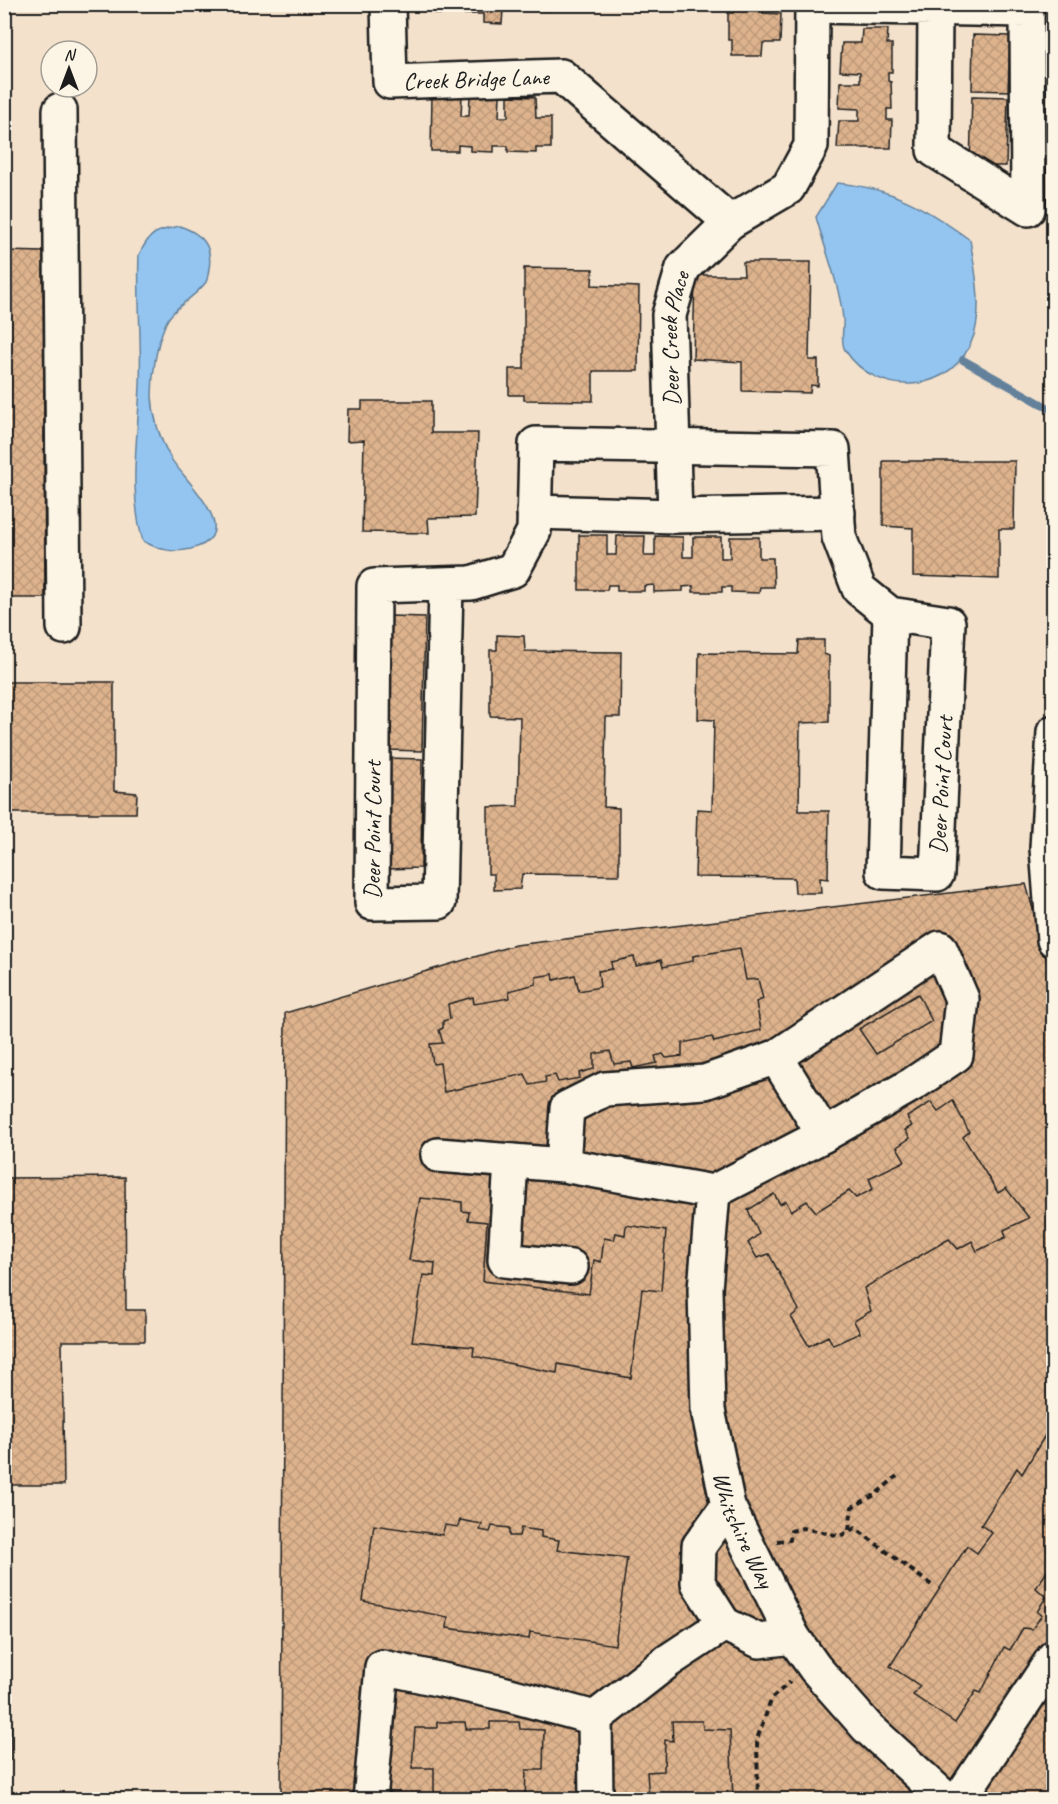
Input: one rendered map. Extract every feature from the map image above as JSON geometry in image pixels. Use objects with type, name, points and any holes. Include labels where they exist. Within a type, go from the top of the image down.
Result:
[{"type":"street","name":"Creek Bridge Lane","points":[[388,4],[390,82],[561,76],[730,222]]},
{"type":"street","name":"Deer Creek Place","points":[[675,516],[669,315],[683,267],[730,222],[788,188],[811,146],[812,5]]},
{"type":"street","points":[[812,5],[1027,10],[1028,208],[934,150],[935,8]]},
{"type":"street","points":[[60,110],[64,627]]},
{"type":"street","name":"Deer Point Court","points":[[446,584],[439,902],[372,903],[375,586],[471,583],[513,570],[534,531],[536,444],[833,449],[839,537],[859,589],[890,614],[948,623],[937,874],[883,873],[890,614]]},
{"type":"street","points":[[534,512],[675,516],[838,513]]},
{"type":"street","points":[[1053,732],[1047,848],[1053,940]]},
{"type":"street","points":[[438,1155],[563,1164],[713,1192],[824,1135],[913,1084],[957,1055],[962,999],[940,948],[776,1057],[705,1082],[605,1089],[567,1108],[563,1164]]},
{"type":"street","points":[[776,1057],[824,1135]]},
{"type":"street","points":[[511,1161],[506,1260],[571,1267]]},
{"type":"street","name":"Whitshire Way","points":[[713,1192],[705,1289],[708,1410],[728,1506],[793,1637],[815,1668],[867,1727],[933,1790],[947,1800]]},
{"type":"street","points":[[728,1506],[699,1546],[698,1583],[724,1624],[759,1641],[793,1637]]},
{"type":"street","points":[[595,1718],[668,1661],[724,1624]]},
{"type":"street","points":[[959,1800],[1053,1657]]},
{"type":"street","points":[[370,1800],[382,1667],[501,1693],[595,1718]]},
{"type":"street","points":[[595,1718],[596,1800]]},
{"type":"path","points":[[849,1531],[852,1508],[875,1495],[897,1476]]},
{"type":"path","points":[[747,1544],[790,1540],[791,1531],[803,1528],[840,1536],[855,1528],[934,1587]]},
{"type":"path","points":[[758,1800],[758,1739],[772,1698],[795,1677],[815,1668]]},
{"type":"water","points":[[837,183],[875,189],[908,201],[970,240],[978,300],[977,324],[964,355],[950,370],[933,379],[914,384],[895,383],[876,377],[859,366],[845,350],[839,294],[816,217]]},
{"type":"water","points":[[180,226],[204,241],[210,261],[208,278],[196,293],[173,313],[165,325],[155,360],[153,404],[166,450],[207,506],[213,520],[214,532],[207,542],[191,549],[172,551],[160,549],[143,541],[138,522],[135,463],[140,369],[139,255],[154,234]]},
{"type":"building","points":[[436,4],[552,4],[552,10],[503,10],[502,24],[483,23],[483,14],[436,14]]},
{"type":"building","points":[[733,4],[764,4],[763,13],[781,14],[780,43],[763,43],[762,56],[732,56],[732,40],[728,40],[728,13],[733,13]]},
{"type":"building","points":[[862,29],[888,29],[887,44],[892,44],[892,72],[888,72],[888,81],[891,82],[892,109],[887,109],[887,120],[892,120],[891,148],[837,148],[839,121],[859,121],[859,109],[839,108],[840,82],[860,82],[860,72],[840,71],[842,43],[861,43]]},
{"type":"building","points":[[973,35],[1010,36],[1008,91],[972,90]]},
{"type":"building","points":[[432,95],[462,95],[461,116],[469,116],[470,96],[500,96],[499,117],[508,117],[508,96],[535,97],[536,118],[551,118],[551,148],[536,148],[536,153],[508,152],[508,146],[494,146],[494,152],[470,151],[470,146],[458,145],[458,151],[431,151]]},
{"type":"building","points":[[972,96],[1008,97],[1006,166],[970,166]]},
{"type":"building","points":[[4,251],[43,252],[45,598],[4,598]]},
{"type":"building","points":[[743,262],[811,262],[809,360],[818,360],[818,386],[811,385],[810,393],[742,391],[742,362],[693,359],[695,275],[744,275]]},
{"type":"building","points":[[524,268],[593,269],[592,285],[639,287],[638,371],[593,371],[593,401],[524,400],[524,395],[509,395],[509,369],[524,369]]},
{"type":"building","points":[[362,401],[431,401],[431,433],[478,433],[475,517],[428,518],[429,533],[362,532],[364,440],[347,441],[348,409],[362,409]]},
{"type":"building","points":[[883,461],[1015,461],[1014,529],[999,529],[999,579],[913,576],[913,528],[883,526]]},
{"type":"building","points":[[579,535],[607,535],[607,555],[616,555],[617,536],[645,536],[644,556],[655,556],[655,536],[683,537],[683,557],[693,557],[693,537],[721,537],[721,558],[730,558],[730,537],[759,537],[759,558],[773,558],[774,587],[760,587],[759,593],[731,592],[731,587],[722,587],[722,592],[693,592],[693,586],[683,587],[683,591],[654,592],[654,585],[644,586],[644,591],[617,591],[617,585],[608,585],[607,590],[579,590]]},
{"type":"building","points":[[390,616],[425,617],[422,751],[387,750]]},
{"type":"building","points":[[497,635],[524,636],[525,651],[621,652],[620,717],[606,717],[604,807],[619,808],[619,875],[522,874],[520,889],[494,890],[494,874],[488,874],[488,807],[518,806],[520,717],[490,716],[490,650],[497,650]]},
{"type":"building","points":[[799,640],[824,640],[824,654],[829,656],[829,722],[800,723],[799,811],[829,811],[828,879],[820,878],[821,893],[795,893],[794,878],[695,877],[697,809],[712,810],[714,720],[698,719],[699,653],[798,654]]},
{"type":"building","points":[[4,682],[114,682],[114,791],[137,793],[136,813],[4,813]]},
{"type":"building","points":[[387,758],[422,759],[421,868],[386,869]]},
{"type":"building","points":[[1026,884],[1054,986],[1054,1800],[281,1800],[285,1013],[515,945]]},
{"type":"building","points":[[740,948],[746,980],[758,979],[763,999],[756,1002],[761,1030],[714,1042],[712,1037],[682,1043],[682,1056],[666,1058],[663,1054],[655,1056],[657,1063],[633,1068],[631,1062],[614,1064],[610,1051],[594,1054],[594,1069],[579,1073],[580,1078],[558,1082],[555,1075],[545,1077],[546,1082],[530,1085],[525,1074],[444,1092],[440,1063],[433,1064],[430,1044],[443,1043],[439,1030],[443,1028],[443,1021],[450,1019],[448,1004],[473,997],[474,1004],[510,998],[509,991],[536,984],[536,977],[553,974],[554,980],[575,975],[579,991],[600,987],[598,971],[612,969],[611,962],[634,957],[636,966],[661,960],[663,967],[693,961],[693,956]]},
{"type":"building","points":[[918,994],[932,1021],[876,1054],[859,1029]]},
{"type":"building","points":[[953,1101],[969,1132],[963,1137],[998,1193],[1006,1188],[1029,1218],[1004,1230],[1006,1237],[977,1251],[972,1241],[958,1249],[949,1239],[864,1288],[871,1311],[854,1321],[860,1333],[833,1345],[828,1336],[809,1346],[791,1317],[799,1310],[769,1254],[757,1258],[748,1243],[759,1234],[748,1210],[774,1194],[780,1204],[786,1201],[791,1211],[807,1201],[816,1212],[849,1191],[856,1198],[873,1189],[869,1178],[905,1161],[897,1147],[910,1138],[905,1130],[912,1126],[907,1117],[931,1102],[938,1111]]},
{"type":"building","points":[[125,1177],[126,1310],[145,1310],[145,1341],[62,1341],[64,1485],[4,1485],[4,1178]]},
{"type":"building","points":[[420,1198],[462,1202],[462,1211],[469,1212],[468,1220],[487,1222],[483,1281],[589,1294],[594,1260],[601,1262],[604,1238],[614,1240],[616,1233],[625,1235],[626,1225],[666,1231],[661,1291],[642,1289],[631,1378],[558,1364],[557,1373],[473,1356],[474,1347],[412,1341],[423,1275],[434,1276],[435,1263],[409,1260]]},
{"type":"building","points":[[1054,1420],[1054,1572],[1048,1570],[1036,1588],[1046,1597],[1037,1612],[1042,1615],[1032,1629],[1023,1628],[1010,1650],[1004,1647],[981,1693],[976,1691],[955,1723],[913,1695],[920,1686],[890,1666],[967,1546],[977,1553],[992,1533],[981,1525],[1017,1468],[1022,1474]]},
{"type":"building","points":[[460,1520],[482,1524],[480,1530],[490,1532],[492,1526],[509,1528],[509,1536],[519,1536],[521,1528],[541,1531],[541,1537],[559,1540],[557,1550],[627,1558],[615,1645],[530,1632],[529,1639],[447,1628],[448,1617],[363,1601],[374,1525],[442,1535],[445,1525],[458,1527]]},
{"type":"building","points":[[4,1557],[10,1557],[11,1760],[4,1760]]},
{"type":"building","points":[[672,1721],[702,1721],[703,1729],[730,1730],[733,1800],[649,1800],[647,1772],[664,1771],[665,1740],[673,1741]]},
{"type":"building","points":[[437,1722],[465,1722],[466,1729],[490,1729],[490,1722],[519,1722],[520,1729],[544,1730],[543,1770],[526,1770],[525,1800],[434,1800],[434,1768],[412,1768],[415,1728],[437,1728]]},
{"type":"waterway","points":[[963,360],[1054,411]]}]
